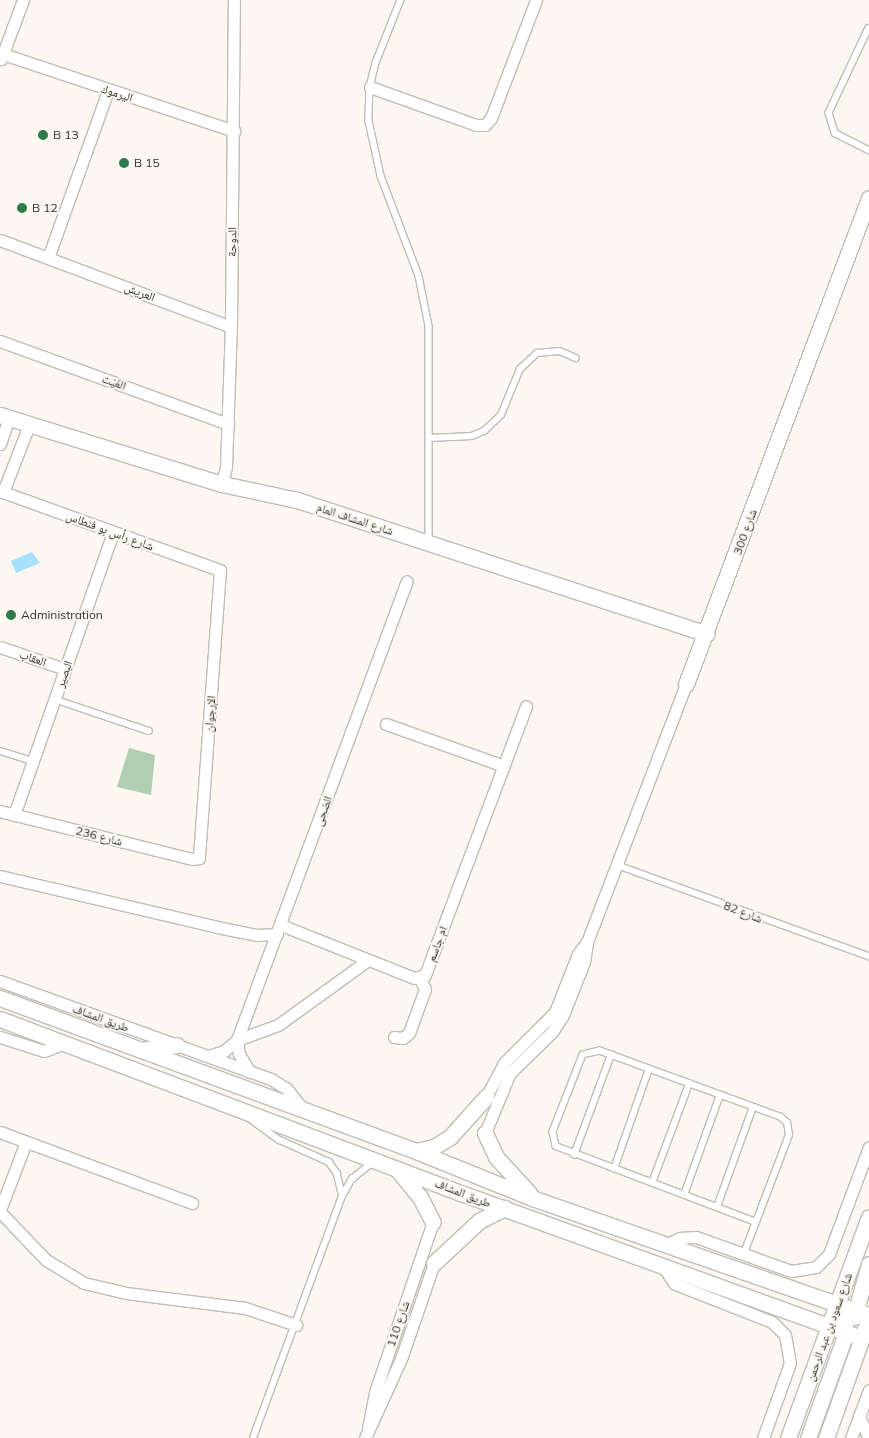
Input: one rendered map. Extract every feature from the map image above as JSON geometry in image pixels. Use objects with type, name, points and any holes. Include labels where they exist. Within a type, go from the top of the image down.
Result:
[{"type":"street","points":[[1,56],[23,0]]},
{"type":"street","name":"الدوحة","points":[[222,484],[228,424],[231,327],[234,0]]},
{"type":"street","points":[[370,87],[476,125],[485,125],[491,118],[536,0]]},
{"type":"street","name":"اليرموك","points":[[1,56],[234,131]]},
{"type":"street","points":[[48,258],[108,90]]},
{"type":"street","name":"شارع 300","points":[[587,942],[707,634],[869,198]]},
{"type":"street","name":"العريش","points":[[0,240],[231,327]]},
{"type":"street","name":"الغَيْث","points":[[0,341],[228,424]]},
{"type":"street","points":[[0,444],[4,416]]},
{"type":"street","name":"شارع المشاف العام","points":[[4,416],[222,484],[297,500],[707,634]]},
{"type":"street","points":[[2,491],[29,425]]},
{"type":"street","name":"شارع رأس بو فنطاس","points":[[2,491],[220,570]]},
{"type":"street","name":"البصير","points":[[14,815],[113,532]]},
{"type":"street","name":"الإرجوان","points":[[199,858],[220,570]]},
{"type":"street","name":"الضحى","points":[[237,1040],[407,581]]},
{"type":"street","name":"العقاب","points":[[0,647],[65,669]]},
{"type":"street","name":"ام جاسم","points":[[420,979],[425,975],[526,706]]},
{"type":"street","points":[[386,724],[504,766]]},
{"type":"street","name":"شارع 236","points":[[0,812],[192,859],[199,858]]},
{"type":"street","points":[[0,876],[257,935],[279,929],[420,979],[425,989],[409,1034],[403,1038],[394,1037]]},
{"type":"street","points":[[416,1151],[434,1147],[450,1138],[486,1097],[504,1063],[555,1012],[578,954],[587,942]]},
{"type":"street","points":[[535,1199],[502,1166],[486,1133],[510,1073],[552,1032],[563,1015],[584,962],[587,942]]},
{"type":"street","points":[[208,1056],[224,1051],[237,1040],[278,1025],[368,960]]},
{"type":"street","name":"طريق المشاف","points":[[0,981],[250,1072],[287,1089],[304,1111]]},
{"type":"street","name":"طريق المشاف","points":[[0,998],[416,1151],[535,1199],[838,1303],[869,1317]]},
{"type":"street","name":"طريق المشاف","points":[[0,1019],[376,1161],[392,1165],[862,1338]]},
{"type":"street","points":[[0,1037],[44,1051],[65,1043]]},
{"type":"street","points":[[237,1040],[240,1054],[250,1072]]},
{"type":"street","points":[[139,1050],[177,1045]]},
{"type":"street","points":[[0,1132],[192,1204]]},
{"type":"street","points":[[26,1142],[0,1211],[46,1260],[84,1283],[126,1293],[245,1308],[296,1325]]},
{"type":"street","points":[[666,1245],[680,1238],[696,1237],[791,1271],[809,1270],[823,1261],[832,1246],[869,1147]]},
{"type":"street","points":[[392,1165],[420,1197],[433,1222]]},
{"type":"street","points":[[434,1263],[479,1221],[505,1208]]},
{"type":"street","name":"شارع سعود بن عبد الرحمن","points":[[788,1438],[869,1217]]},
{"type":"street","name":"شارع 110","points":[[367,1433],[377,1386],[433,1222]]},
{"type":"street","name":"شارع 110","points":[[367,1433],[398,1367],[434,1263]]},
{"type":"street","points":[[862,1338],[854,1322],[854,1309],[869,1264]]},
{"type":"street","name":"شارع سعود بن عبد الرحمن","points":[[662,1265],[675,1284],[772,1322],[785,1335],[790,1363],[763,1438]]},
{"type":"street","points":[[808,1438],[846,1332],[838,1303]]},
{"type":"street","points":[[826,1438],[869,1317]]},
{"type":"street","points":[[851,1438],[869,1390]]},
{"type":"street","points":[[859,1416],[869,1438]]},
{"type":"lane","points":[[401,0],[385,36],[370,87],[369,122],[380,176],[410,252],[425,301],[431,352],[429,543]]},
{"type":"lane","points":[[869,28],[829,113],[835,133],[869,150]]},
{"type":"lane","points":[[429,438],[472,436],[484,431],[501,415],[520,369],[537,353],[560,351],[576,358]]},
{"type":"lane","points":[[54,699],[149,731]]},
{"type":"lane","points":[[0,751],[33,760]]},
{"type":"lane","name":"شارع 82","points":[[617,865],[869,956]]},
{"type":"lane","points":[[744,1253],[756,1222],[789,1131],[780,1117],[611,1055],[591,1051],[579,1059],[552,1136],[559,1149],[756,1222]]},
{"type":"lane","points":[[574,1155],[611,1055]]},
{"type":"lane","points":[[614,1169],[649,1069]]},
{"type":"lane","points":[[652,1183],[689,1084]]},
{"type":"lane","points":[[684,1195],[720,1095]]},
{"type":"lane","points":[[716,1207],[753,1107]]},
{"type":"lane","points":[[247,1112],[266,1132],[329,1162],[340,1179],[342,1196]]},
{"type":"lane","points":[[253,1438],[342,1196],[359,1171],[376,1161]]},
{"type":"green space","points":[[129,748],[155,755],[151,795],[117,787]]},
{"type":"water","points":[[32,552],[40,563],[16,573],[11,561]]},
{"type":"place","name":"B 13","points":[[43,135]]},
{"type":"place","name":"B 15","points":[[124,163]]},
{"type":"place","name":"B 12","points":[[22,208]]},
{"type":"place","name":"Administration","points":[[11,615]]}]
